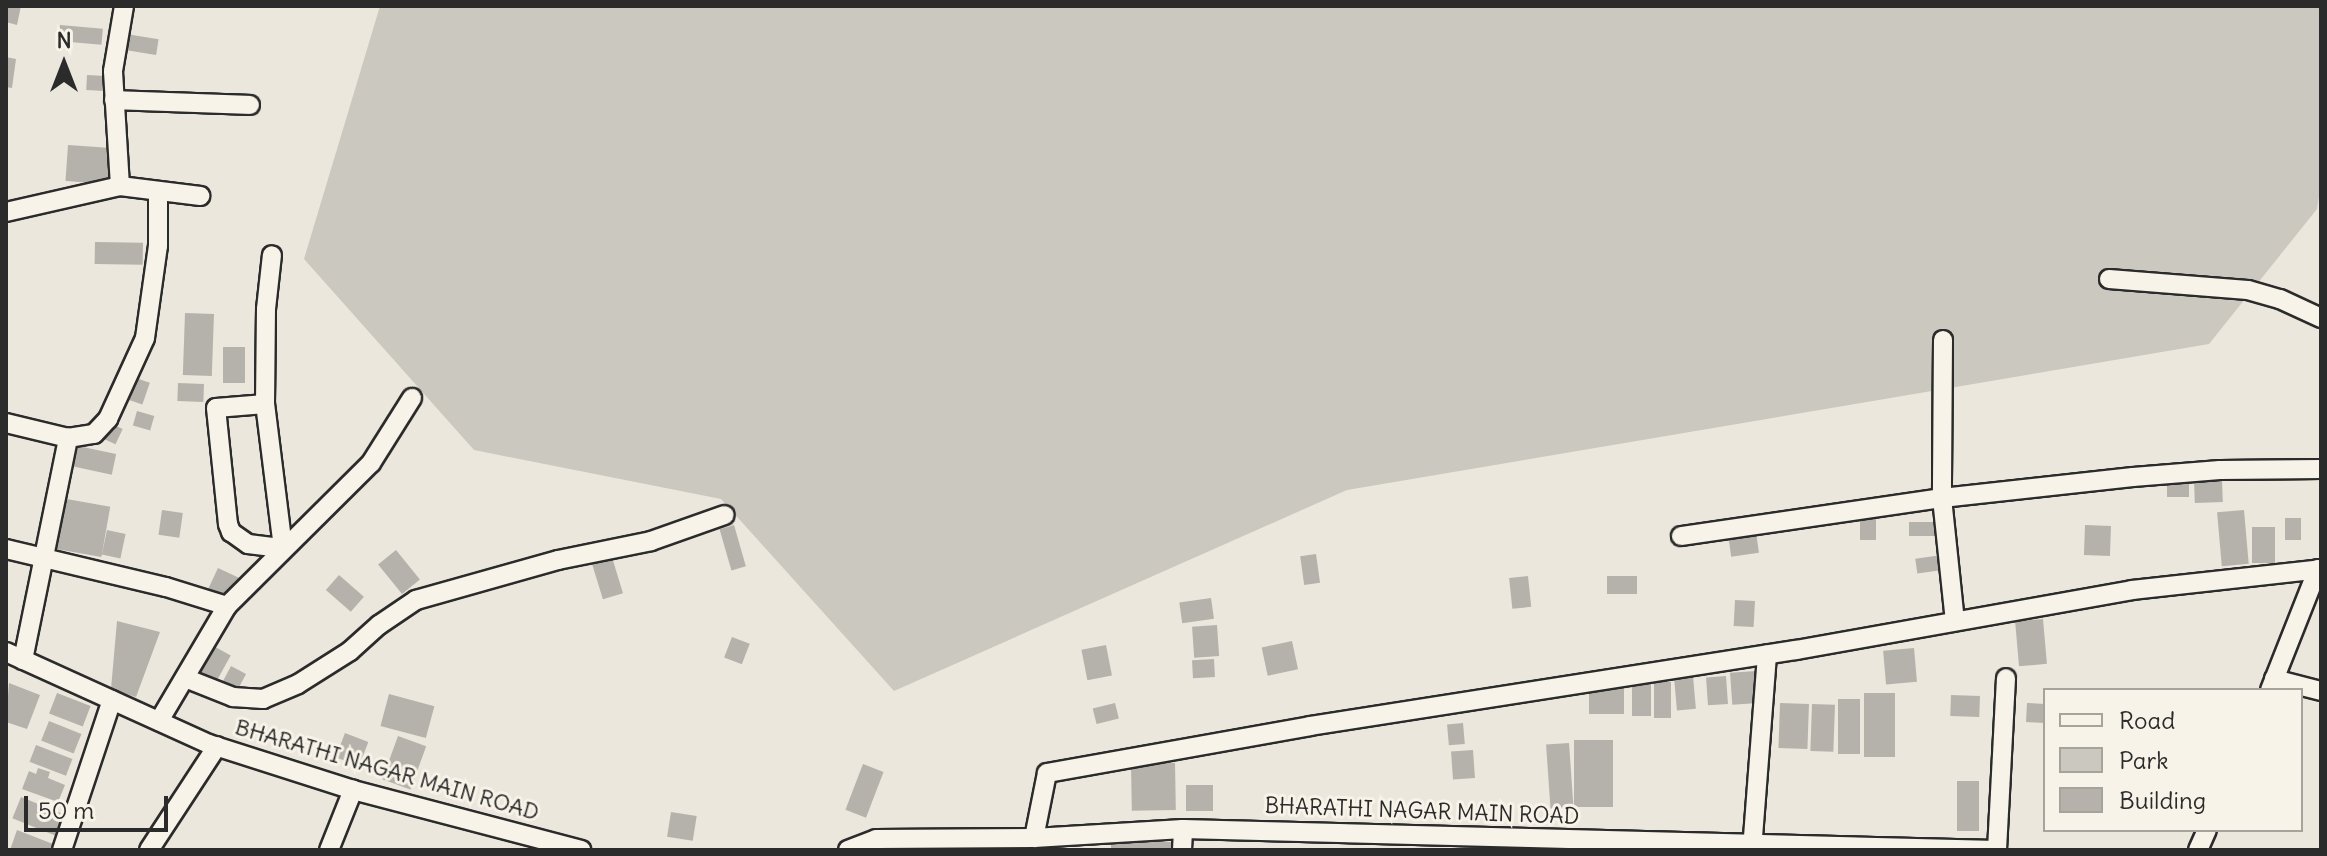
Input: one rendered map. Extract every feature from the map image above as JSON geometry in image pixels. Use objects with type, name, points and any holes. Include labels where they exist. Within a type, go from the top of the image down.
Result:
[{"type":"street","points":[[120,186],[113,71],[124,6]]},
{"type":"street","points":[[114,100],[250,105]]},
{"type":"street","points":[[6,212],[120,186],[200,196]]},
{"type":"street","points":[[6,423],[68,438],[94,434],[108,419],[145,338],[158,246],[158,191]]},
{"type":"street","points":[[272,255],[266,309],[265,404],[283,548]]},
{"type":"street","points":[[2109,279],[2248,290],[2280,299],[2321,318]]},
{"type":"street","points":[[1943,340],[1942,498],[1955,621]]},
{"type":"street","points":[[159,721],[227,606],[371,463],[412,398]]},
{"type":"street","points":[[265,404],[216,408],[228,524],[231,532],[248,544],[283,548]]},
{"type":"street","points":[[15,656],[45,559],[68,438]]},
{"type":"street","points":[[1681,536],[1942,498],[2191,473],[2321,469]]},
{"type":"street","points":[[185,678],[233,697],[263,699],[298,684],[350,651],[379,625],[416,600],[558,560],[651,541],[725,515]]},
{"type":"street","points":[[6,549],[166,587],[227,606]]},
{"type":"street","points":[[1034,838],[1047,773],[1326,723],[1767,655],[2132,590],[2320,569],[2272,685],[2296,688]]},
{"type":"street","points":[[1753,847],[1767,655]]},
{"type":"street","name":"BHARATHI NAGAR MAIN ROAD","points":[[15,656],[217,746],[353,790],[581,850]]},
{"type":"street","points":[[1997,850],[2006,678]]},
{"type":"street","points":[[62,850],[112,700]]},
{"type":"street","points":[[149,850],[217,746]]},
{"type":"street","points":[[329,850],[353,790]]},
{"type":"street","points":[[1182,850],[1183,829]]},
{"type":"street","name":"BHARATHI NAGAR MAIN ROAD","points":[[848,850],[876,839],[910,844],[1183,829],[1753,847],[1997,850]]},
{"type":"green space","points":[[380,6],[2321,6],[2321,184],[2317,209],[2209,344],[1347,490],[894,691],[721,499],[474,450],[304,259]]},
{"type":"building","points":[[6,6],[21,6],[17,25],[6,22]]},
{"type":"building","points":[[60,25],[103,29],[101,45],[59,41]]},
{"type":"building","points":[[126,34],[159,39],[156,55],[123,50]]},
{"type":"building","points":[[6,57],[16,59],[12,88],[6,87]]},
{"type":"building","points":[[87,75],[105,76],[104,91],[86,90]]},
{"type":"building","points":[[68,145],[111,148],[108,184],[65,181]]},
{"type":"building","points":[[95,242],[143,243],[143,265],[95,264]]},
{"type":"building","points":[[185,313],[214,314],[212,376],[183,375]]},
{"type":"building","points":[[223,347],[245,347],[245,383],[223,383]]},
{"type":"building","points":[[130,376],[150,383],[142,405],[123,398]]},
{"type":"building","points":[[178,383],[204,384],[203,402],[177,401]]},
{"type":"building","points":[[137,411],[154,416],[150,430],[133,425]]},
{"type":"building","points":[[110,423],[123,429],[116,444],[103,438]]},
{"type":"building","points":[[78,446],[116,454],[112,475],[74,467]]},
{"type":"building","points":[[2167,475],[2189,475],[2189,497],[2167,497]]},
{"type":"building","points":[[2222,479],[2223,502],[2195,503],[2194,480]]},
{"type":"building","points":[[61,498],[110,507],[101,557],[52,548]]},
{"type":"building","points":[[162,510],[183,513],[179,538],[159,535]]},
{"type":"building","points":[[2244,510],[2249,564],[2222,566],[2217,512]]},
{"type":"building","points":[[1860,513],[1876,513],[1876,540],[1860,540]]},
{"type":"building","points":[[2285,518],[2301,518],[2301,540],[2285,540]]},
{"type":"building","points":[[1909,522],[1935,522],[1935,536],[1909,536]]},
{"type":"building","points":[[734,525],[746,566],[731,570],[720,529]]},
{"type":"building","points":[[2085,525],[2111,526],[2110,556],[2084,555]]},
{"type":"building","points":[[2252,527],[2275,527],[2275,563],[2252,563]]},
{"type":"building","points":[[107,530],[126,534],[120,558],[102,554]]},
{"type":"building","points":[[1756,532],[1759,553],[1731,557],[1728,536]]},
{"type":"building","points":[[396,550],[420,580],[402,594],[378,564]]},
{"type":"building","points":[[611,554],[623,593],[603,599],[591,560]]},
{"type":"building","points":[[1316,554],[1320,583],[1304,585],[1300,556]]},
{"type":"building","points":[[1942,555],[1944,570],[1917,574],[1915,559]]},
{"type":"building","points":[[218,568],[239,578],[229,599],[208,589]]},
{"type":"building","points":[[339,575],[364,597],[351,612],[326,590]]},
{"type":"building","points":[[1528,576],[1531,607],[1512,609],[1509,578]]},
{"type":"building","points":[[1607,576],[1637,576],[1637,594],[1607,594]]},
{"type":"building","points":[[1211,598],[1214,619],[1182,623],[1179,602]]},
{"type":"building","points":[[1735,600],[1755,601],[1754,627],[1734,626]]},
{"type":"building","points":[[2043,619],[2047,664],[2019,666],[2015,621]]},
{"type":"building","points":[[117,621],[160,632],[136,697],[111,689]]},
{"type":"building","points":[[1217,625],[1219,656],[1194,658],[1192,627]]},
{"type":"building","points":[[732,637],[750,644],[742,664],[724,658]]},
{"type":"building","points":[[1292,641],[1298,669],[1268,676],[1262,647]]},
{"type":"building","points":[[208,643],[231,656],[214,685],[192,673]]},
{"type":"building","points":[[1106,645],[1112,675],[1087,680],[1081,650]]},
{"type":"building","points":[[1914,648],[1917,682],[1886,685],[1883,651]]},
{"type":"building","points":[[1214,659],[1215,677],[1193,678],[1192,660]]},
{"type":"building","points":[[231,666],[246,674],[236,693],[221,685]]},
{"type":"building","points":[[1756,671],[1758,703],[1732,705],[1730,673]]},
{"type":"building","points":[[1693,676],[1696,709],[1677,711],[1674,678]]},
{"type":"building","points":[[1726,676],[1728,704],[1708,705],[1706,677]]},
{"type":"building","points":[[1654,682],[1671,682],[1671,718],[1654,718]]},
{"type":"building","points":[[9,683],[40,695],[27,729],[6,722]]},
{"type":"building","points":[[1632,683],[1651,683],[1651,716],[1632,716]]},
{"type":"building","points":[[1589,684],[1624,684],[1624,714],[1589,714]]},
{"type":"building","points":[[57,693],[91,706],[83,726],[49,714]]},
{"type":"building","points":[[1864,693],[1895,693],[1895,757],[1864,757]]},
{"type":"building","points":[[389,694],[434,706],[426,738],[380,726]]},
{"type":"building","points":[[1951,695],[1980,696],[1979,717],[1950,716]]},
{"type":"building","points":[[1838,699],[1860,699],[1860,754],[1838,754]]},
{"type":"building","points":[[1115,703],[1119,719],[1097,724],[1093,709]]},
{"type":"building","points":[[1780,703],[1809,704],[1807,749],[1778,748]]},
{"type":"building","points":[[2027,703],[2043,704],[2043,723],[2026,722]]},
{"type":"building","points":[[1812,704],[1835,705],[1833,752],[1810,751]]},
{"type":"building","points":[[49,721],[81,734],[74,754],[41,740]]},
{"type":"building","points":[[1463,723],[1465,744],[1449,745],[1447,724]]},
{"type":"building","points":[[345,733],[368,742],[359,766],[336,757]]},
{"type":"building","points":[[398,736],[426,746],[410,789],[382,779]]},
{"type":"building","points":[[1574,740],[1613,740],[1613,807],[1574,807]]},
{"type":"building","points":[[1569,743],[1573,807],[1551,808],[1546,745]]},
{"type":"building","points":[[36,745],[72,759],[66,776],[30,762]]},
{"type":"building","points":[[1473,750],[1475,778],[1453,779],[1451,752]]},
{"type":"building","points":[[1175,763],[1176,810],[1132,811],[1131,764]]},
{"type":"building","points":[[863,764],[884,772],[866,818],[845,810]]},
{"type":"building","points":[[38,768],[50,772],[48,778],[65,785],[58,802],[22,789],[29,771],[36,774]]},
{"type":"building","points":[[1957,781],[1979,781],[1979,831],[1957,831]]},
{"type":"building","points":[[1186,785],[1213,785],[1213,811],[1186,811]]},
{"type":"building","points":[[21,797],[64,814],[55,836],[12,818]]},
{"type":"building","points":[[671,812],[697,816],[693,841],[667,837]]},
{"type":"building","points":[[17,830],[53,844],[50,850],[10,850]]},
{"type":"building","points":[[1111,842],[1175,842],[1175,850],[1111,850]]}]
